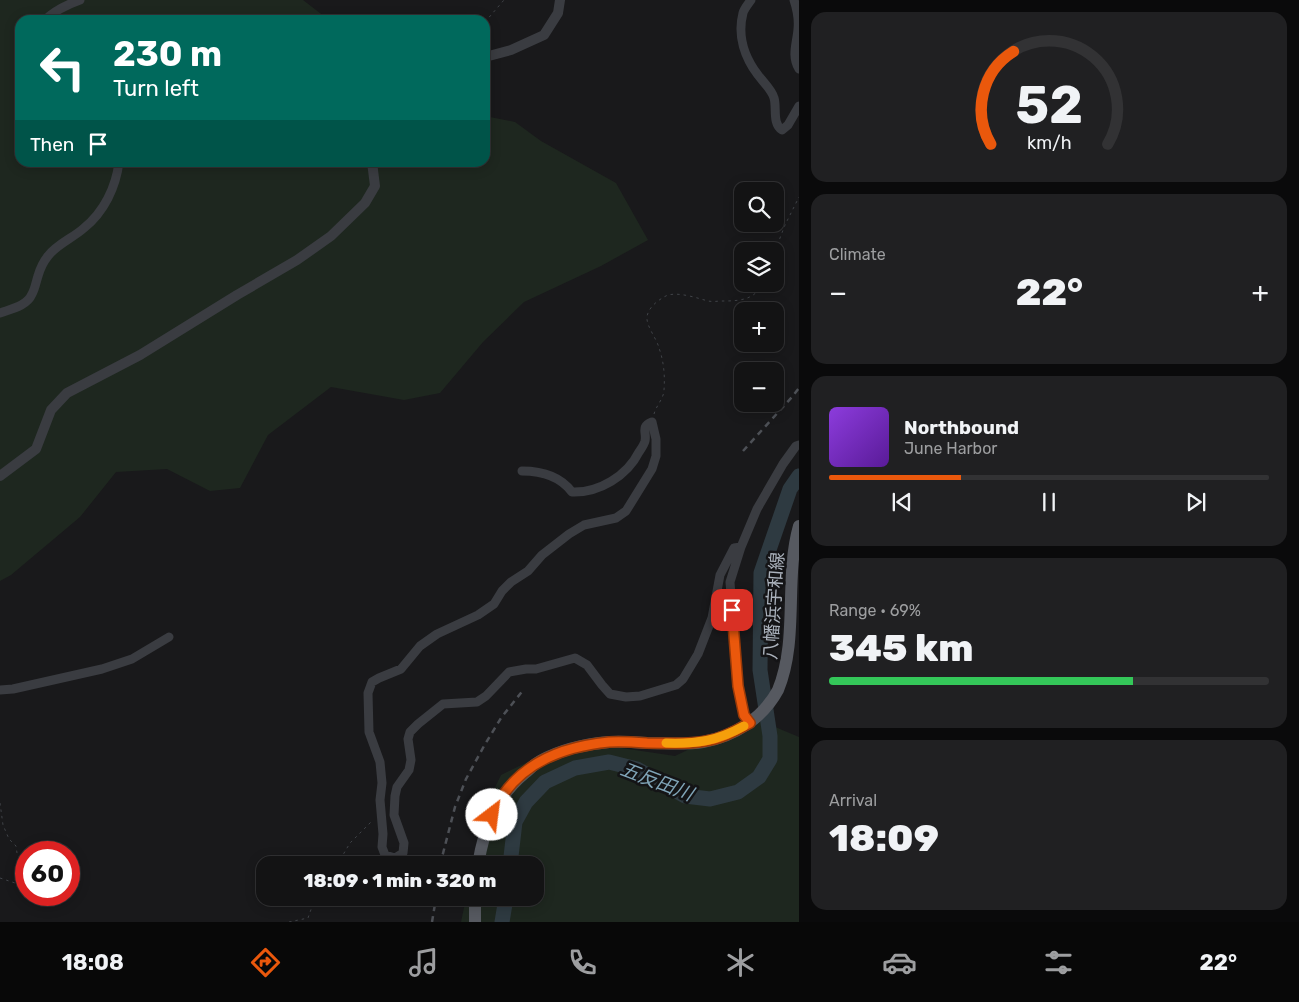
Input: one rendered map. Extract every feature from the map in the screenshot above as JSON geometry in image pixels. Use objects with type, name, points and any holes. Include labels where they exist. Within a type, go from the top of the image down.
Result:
[{"type":"main road","name":"八幡浜宇和線","points":[[479,856],[481,845],[492,815],[504,795],[516,780],[538,762],[557,753],[610,742],[679,744],[702,742],[717,739],[753,721],[769,704],[787,670],[793,632],[794,554],[799,526]]},
{"type":"main road","points":[[475,906],[475,922]]},
{"type":"street","points":[[50,15],[65,5],[80,0]]},
{"type":"street","points":[[490,56],[511,50],[544,35],[558,13],[560,0]]},
{"type":"street","points":[[751,0],[743,12],[742,39],[750,65],[774,98],[779,129],[782,130],[788,125],[799,106]]},
{"type":"street","points":[[794,0],[798,18],[795,60],[799,69]]},
{"type":"street","points":[[0,312],[15,308],[25,303],[32,296],[46,257],[54,249],[85,228],[99,213],[110,196],[118,167]]},
{"type":"street","points":[[0,476],[36,449],[51,410],[67,393],[140,355],[297,260],[331,236],[365,203],[375,186],[373,167]]},
{"type":"street","points":[[522,471],[535,471],[553,476],[567,485],[572,492],[578,492],[615,480],[628,470],[637,456],[645,441],[644,430],[647,424],[652,422],[656,439],[656,456],[652,469],[626,511],[616,518],[584,525],[569,534],[542,555],[528,571],[502,590],[494,604],[478,615],[437,634],[420,646],[401,669],[372,682],[368,693],[369,732],[380,762],[382,783],[380,800],[383,834],[382,847],[385,855],[395,858],[403,854],[404,843],[394,815],[395,796],[397,787],[409,770],[411,760],[408,739],[410,732],[418,724],[444,704],[477,702],[486,696],[509,672],[526,669],[536,670],[575,658],[587,665],[610,694],[626,697],[640,696],[676,685],[683,679],[698,654],[712,618],[720,575],[734,548],[741,547]]},
{"type":"street","points":[[753,721],[744,715],[738,686],[730,582],[741,547],[758,509],[783,464],[796,446],[799,445]]},
{"type":"street","points":[[0,690],[13,689],[102,669],[132,659],[169,637]]},
{"type":"path","points":[[490,16],[504,0]]},
{"type":"path","points":[[778,242],[799,198]]},
{"type":"path","points":[[652,422],[655,408],[664,393],[663,364],[659,347],[647,318],[651,308],[665,295],[687,296],[711,302],[735,302],[746,299],[757,292]]},
{"type":"path","points":[[0,803],[4,825],[9,839],[15,845]]},
{"type":"path","points":[[342,856],[350,843],[376,818]]},
{"type":"path","points":[[0,878],[15,883]]},
{"type":"path","points":[[289,922],[308,918],[312,906]]},
{"type":"shaded area","points":[[0,0],[303,0],[322,15],[15,15],[15,167],[490,167],[490,117],[515,122],[541,141],[616,183],[648,240],[601,266],[524,302],[483,342],[440,393],[404,400],[331,387],[268,435],[240,488],[210,491],[167,469],[116,472],[80,517],[11,575],[0,581]]},
{"type":"shaded area","points":[[754,718],[799,737],[799,922],[461,922],[464,906],[544,906],[544,856],[475,856],[484,810],[501,775],[544,754],[608,746],[675,756]]},
{"type":"waterway","name":"五反田川","points":[[511,856],[515,822],[526,802],[545,782],[575,768],[609,762],[637,769],[685,796],[710,799],[738,792],[759,777],[770,759],[770,736],[760,670],[761,573],[790,489],[799,476]]},
{"type":"waterway","name":"五反田川","points":[[502,922],[505,906]]},
{"type":"railway","points":[[743,451],[799,388]]},
{"type":"railway","points":[[442,856],[455,807],[466,779],[501,718],[524,689]]},
{"type":"railway","points":[[432,922],[435,906]]},
{"type":"slow traffic","points":[[666,743],[679,744],[717,739],[744,726]]},
{"type":"route","points":[[492,815],[516,780],[538,762],[557,753],[610,742],[679,744],[702,742],[717,739],[750,723],[744,715],[738,686],[732,610]]}]
